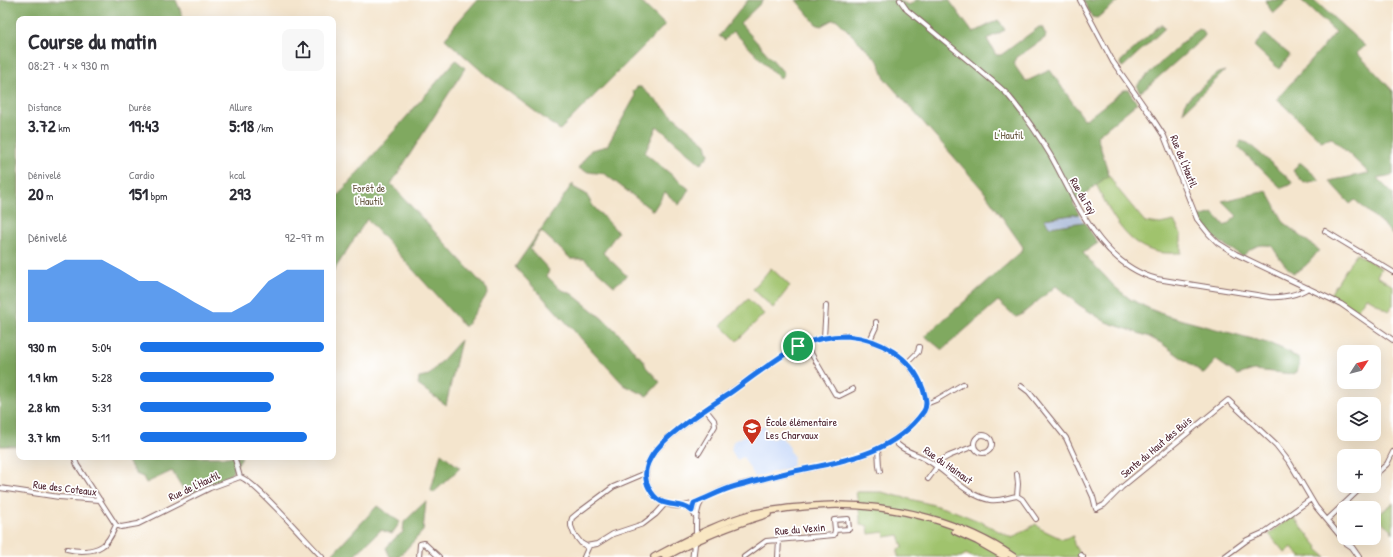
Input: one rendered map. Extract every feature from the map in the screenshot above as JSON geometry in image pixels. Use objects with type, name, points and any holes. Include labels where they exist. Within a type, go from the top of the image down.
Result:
[{"type":"main road","points":[[654,557],[696,536],[734,519],[750,514],[769,510],[824,505],[856,505],[888,509],[952,526],[977,536],[1014,557]]},
{"type":"main road","points":[[664,557],[724,529],[760,516],[791,508]]},
{"type":"main road","points":[[926,518],[959,532],[1005,557]]},
{"type":"street","name":"Rue du Faÿ","points":[[900,0],[907,10],[1006,93],[1029,122],[1050,155],[1073,199],[1096,234],[1110,250],[1128,265],[1146,276],[1157,279],[1269,297],[1299,293],[1308,288]]},
{"type":"street","name":"Rue de l'Hautil","points":[[1080,0],[1113,62],[1164,136],[1200,223],[1211,237],[1224,248],[1341,304],[1393,340]]},
{"type":"street","points":[[1325,231],[1393,272]]},
{"type":"street","points":[[824,337],[826,306]]},
{"type":"street","points":[[870,340],[876,326],[876,322]]},
{"type":"street","points":[[847,336],[870,340],[890,350],[907,363],[919,380],[924,392],[926,408],[909,428],[894,440],[878,449],[845,461],[795,471],[735,486],[685,506],[665,504],[655,497],[650,490],[646,480],[646,473],[649,460],[655,451],[678,430],[785,354],[805,343],[824,337],[847,336]]},
{"type":"street","points":[[805,343],[835,394],[839,396],[853,389]]},
{"type":"street","points":[[907,363],[920,348]]},
{"type":"street","points":[[926,404],[936,400],[963,384]]},
{"type":"street","name":"Sente du Haut des Buis","points":[[1021,386],[1029,392],[1066,438],[1093,497],[1096,509],[1104,505],[1122,487],[1228,400],[1276,445],[1290,463],[1311,499]]},
{"type":"street","points":[[699,453],[715,426],[714,420],[706,410]]},
{"type":"street","points":[[981,435],[987,436],[991,440],[992,446],[986,453],[980,453],[974,446],[974,440],[981,435]]},
{"type":"street","name":"Rue du Hainaut","points":[[894,440],[899,446],[926,459],[965,489],[985,499],[1005,500],[1017,496]]},
{"type":"street","points":[[928,479],[936,466],[945,458],[974,446]]},
{"type":"street","points":[[878,449],[878,466],[880,471]]},
{"type":"street","points":[[1381,470],[1387,464],[1393,452]]},
{"type":"street","points":[[75,460],[100,500]]},
{"type":"street","points":[[235,460],[240,477],[245,479],[260,492],[322,557]]},
{"type":"street","points":[[646,473],[613,487],[572,518],[571,526],[574,534],[581,543],[589,546],[597,544],[613,534],[643,524],[656,514],[665,504]]},
{"type":"street","points":[[1017,474],[1017,496],[1022,499],[1036,519]]},
{"type":"street","name":"Rue de l'Hautil","points":[[116,525],[121,526],[138,524],[210,488],[240,477]]},
{"type":"street","name":"Rue des Coteaux","points":[[0,488],[59,497],[100,500],[116,525]]},
{"type":"street","points":[[1327,520],[1356,493]]},
{"type":"street","points":[[1224,557],[1247,540],[1265,532],[1311,499],[1359,557]]},
{"type":"street","points":[[693,557],[696,536],[696,517],[702,500]]},
{"type":"street","points":[[694,503],[698,508]]},
{"type":"street","points":[[692,511],[694,503]]},
{"type":"street","points":[[685,506],[692,511],[696,517]]},
{"type":"street","points":[[67,549],[73,551],[92,550],[103,546],[112,534],[116,525]]},
{"type":"street","name":"Rue du Vexin","points":[[744,557],[766,541],[834,535],[835,530]]},
{"type":"street","points":[[959,532],[1001,557]]},
{"type":"street","points":[[778,557],[779,540]]},
{"type":"street","points":[[419,557],[420,544],[422,543],[439,557]]},
{"type":"street","points":[[584,557],[589,546]]},
{"type":"shaded area","points":[[1079,214],[1084,222],[1050,227],[1044,219]]},
{"type":"shaded area","points":[[764,425],[772,439],[781,436],[790,448],[794,458],[792,467],[755,477],[743,457],[737,460],[731,450],[733,442]]},
{"type":"green space","points":[[0,0],[176,0],[183,16],[16,16],[16,446],[0,446]]},
{"type":"green space","points":[[477,0],[639,0],[665,25],[560,130],[486,75],[445,39]]},
{"type":"green space","points":[[748,0],[764,0],[740,23],[784,73],[780,79],[733,31],[725,40],[719,36]]},
{"type":"green space","name":"L'Hautil","points":[[796,0],[898,0],[909,5],[916,0],[949,0],[973,33],[998,20],[1000,22],[1005,30],[987,39],[996,55],[1001,55],[1039,27],[1042,27],[1046,35],[1045,38],[1016,58],[1013,63],[1027,81],[1050,70],[1084,119],[1088,118],[1124,90],[1128,90],[1137,103],[1097,136],[1109,175],[1073,203],[1079,214],[1044,219],[1050,227],[1084,222],[1098,243],[1083,253],[1115,287],[1130,299],[1168,316],[1271,344],[1287,351],[1300,360],[1297,372],[1293,374],[1254,370],[1237,375],[1216,360],[1204,374],[1161,343],[1147,336],[1106,322],[1079,305],[1056,286],[1021,315],[1016,317],[998,301],[942,350],[925,336],[1022,251],[1023,247],[983,190],[885,79],[878,61],[837,20],[832,20],[821,26],[816,24]]},
{"type":"green space","points":[[1083,0],[1120,0],[1097,18],[1092,17]]},
{"type":"green space","points":[[1265,0],[1288,0],[1273,14]]},
{"type":"green space","points":[[1301,0],[1314,0],[1365,46],[1357,53],[1393,91],[1393,175],[1377,178],[1393,194],[1393,236],[1386,227],[1355,200],[1350,204],[1329,181],[1369,173],[1332,138],[1321,141],[1277,99],[1336,32]]},
{"type":"green space","points":[[1160,25],[1163,25],[1165,28],[1122,67],[1120,64],[1121,61]]},
{"type":"green space","points":[[1198,28],[1204,32],[1205,35],[1203,38],[1140,92],[1137,86],[1141,81]]},
{"type":"green space","points":[[1265,34],[1290,55],[1279,69],[1254,46]]},
{"type":"green space","name":"Forêt de l'Hautil","points":[[456,60],[465,68],[391,184],[487,289],[488,293],[466,326],[464,326],[367,219],[336,267],[336,198]]},
{"type":"green space","points":[[1225,71],[1183,112],[1186,101],[1216,74]]},
{"type":"green space","points":[[637,87],[641,87],[706,144],[709,155],[701,164],[657,126],[645,153],[689,189],[679,205],[665,192],[653,211],[605,174],[589,172],[578,168],[591,150],[607,146],[635,97],[633,91]]},
{"type":"green space","points":[[1241,141],[1248,143],[1293,182],[1292,184],[1282,188],[1279,186],[1238,147]]},
{"type":"green space","points":[[1299,163],[1301,163],[1320,180],[1304,183],[1293,171]]},
{"type":"green space","points":[[1109,175],[1117,188],[1145,222],[1160,224],[1174,221],[1181,234],[1181,253],[1164,253],[1153,251],[1142,247],[1125,233],[1106,204],[1096,184]]},
{"type":"green space","points":[[573,183],[573,187],[586,194],[593,206],[618,232],[603,253],[627,276],[614,286],[584,259],[571,259],[541,231],[530,249],[549,270],[547,276],[560,289],[572,294],[608,323],[626,341],[636,354],[643,359],[646,367],[660,382],[647,396],[624,385],[515,267]]},
{"type":"green space","points":[[1267,191],[1285,224],[1319,250],[1304,267],[1293,273],[1281,260],[1272,246],[1256,246],[1243,256],[1224,245],[1212,235],[1202,224],[1199,217],[1213,213],[1225,226],[1237,216],[1222,201]]},
{"type":"green space","points":[[1357,254],[1381,268],[1377,276],[1393,286],[1393,305],[1389,311],[1366,297],[1357,310],[1329,296]]},
{"type":"green space","points":[[771,268],[790,286],[773,308],[753,289]]},
{"type":"green space","points":[[748,299],[764,314],[737,341],[721,325]]},
{"type":"green space","points":[[461,340],[446,405],[418,385],[419,377],[429,375]]},
{"type":"green space","points":[[441,453],[460,468],[433,493],[431,490]]},
{"type":"green space","points":[[127,460],[240,460],[231,474],[187,495],[172,471],[146,483],[143,477],[136,474]]},
{"type":"green space","points":[[856,492],[881,492],[954,511],[981,522],[1012,538],[1036,524],[1041,529],[1062,539],[1074,536],[1074,545],[1083,557],[972,557],[966,554],[961,557],[898,557],[898,549],[903,547],[902,543],[900,543],[901,541],[899,535],[885,537],[884,532],[869,534],[868,526],[860,525]]},
{"type":"green space","points":[[426,501],[423,531],[399,557],[390,557],[386,548],[403,532],[404,522]]},
{"type":"green space","points":[[1393,503],[1393,533],[1381,520],[1381,513]]},
{"type":"green space","points":[[377,506],[400,522],[392,534],[381,530],[353,557],[330,557]]},
{"type":"green space","points":[[1292,516],[1318,547],[1317,549],[1326,557],[1300,557],[1292,547],[1285,553],[1269,534]]},
{"type":"place","name":"École élémentaire Les Charvaux","points":[[752,445]]},
{"type":"route","points":[[847,336],[870,340],[885,347],[896,353],[912,369],[919,380],[925,398],[926,408],[909,428],[894,440],[870,453],[841,462],[795,471],[735,486],[694,503],[692,511],[685,506],[665,504],[658,500],[652,494],[646,480],[646,468],[655,451],[678,430],[798,346],[824,337],[847,336]]}]
